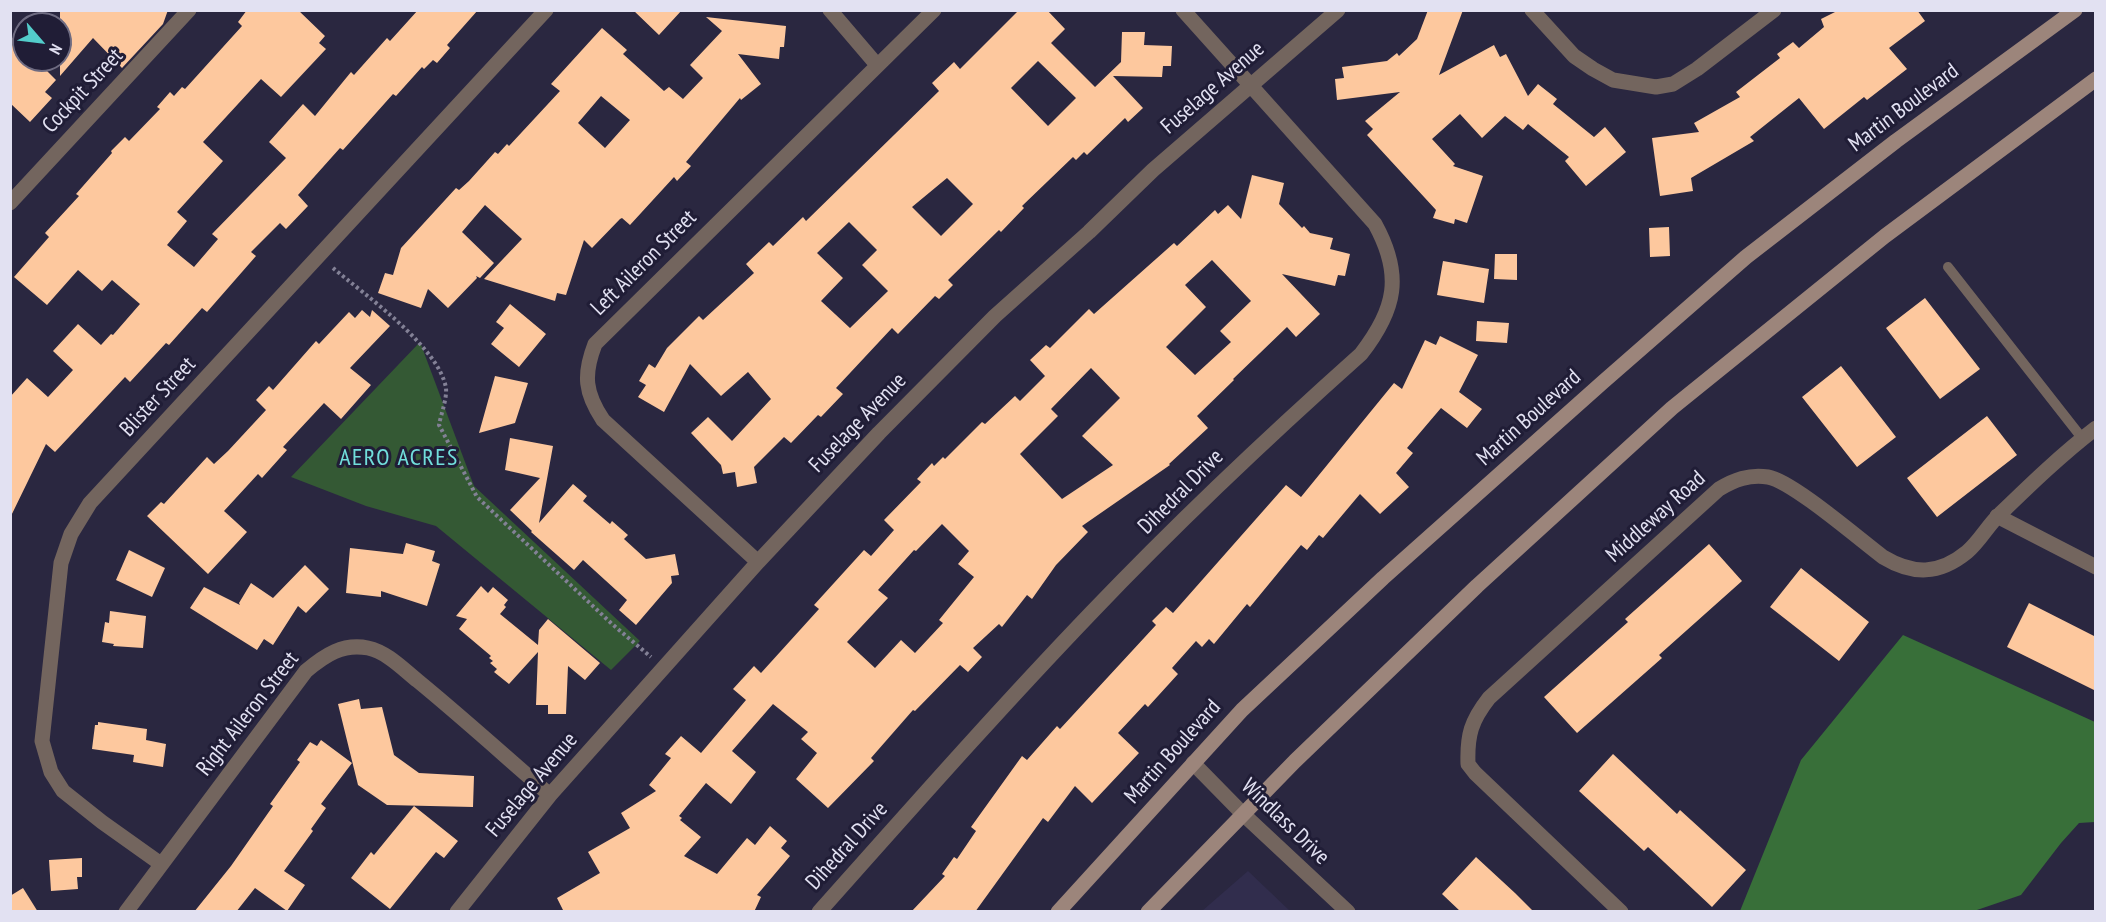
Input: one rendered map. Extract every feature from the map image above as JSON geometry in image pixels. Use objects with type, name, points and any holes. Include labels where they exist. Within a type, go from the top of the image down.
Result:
[{"type":"main road","name":"Martin Boulevard","points":[[1058,912],[1242,710],[1383,578],[1746,257],[1905,135],[2075,10]]},
{"type":"main road","points":[[1148,912],[1243,814],[1477,586],[1672,408],[1885,236],[2096,79]]},
{"type":"street","name":"Cockpit Street","points":[[10,203],[189,10]]},
{"type":"street","name":"Blister Street","points":[[161,864],[63,791],[51,772],[42,741],[61,563],[71,534],[90,503],[546,10]]},
{"type":"street","points":[[830,10],[877,65]]},
{"type":"street","name":"Left Aileron Street","points":[[758,562],[603,420],[593,405],[587,388],[589,359],[595,344],[933,10]]},
{"type":"street","name":"Dihedral Drive","points":[[819,912],[971,741],[1093,611],[1228,476],[1361,354],[1388,312],[1393,292],[1393,273],[1384,241],[1375,224],[1183,10]]},
{"type":"street","name":"Fuselage Avenue","points":[[457,912],[550,795],[758,562],[879,433],[995,316],[1089,232],[1153,170],[1338,10]]},
{"type":"street","points":[[1532,10],[1574,56],[1593,69],[1613,80],[1656,87],[1673,84],[1698,69],[1774,10]]},
{"type":"street","name":"Middleway Road","points":[[1622,912],[1468,764],[1470,728],[1477,713],[1489,698],[1719,489],[1733,480],[1751,476],[1779,480],[1900,568],[1917,571],[1932,569],[1968,551],[1997,516],[2082,438],[2096,428]]},
{"type":"street","points":[[1997,516],[2096,567]]},
{"type":"street","name":"Right Aileron Street","points":[[126,912],[306,671],[321,658],[339,649],[369,648],[384,654],[434,693],[550,795]]},
{"type":"street","name":"Windlass Drive","points":[[1193,763],[1243,814],[1348,912]]},
{"type":"lane","points":[[1948,267],[2082,438]]},
{"type":"path","points":[[319,256],[414,337],[441,372],[446,391],[439,425],[477,497],[612,624],[663,668]]},
{"type":"shaded area","points":[[1248,871],[1290,911],[1202,911]]},
{"type":"green space","points":[[420,342],[474,486],[640,641],[611,670],[436,526],[366,506],[291,477]]},
{"type":"green space","points":[[1903,635],[2095,722],[2095,822],[2079,823],[2021,895],[1974,911],[1740,911],[1801,760]]},
{"type":"building","points":[[60,10],[168,10],[163,24],[122,68],[93,38],[72,62],[72,12],[60,12]]},
{"type":"building","points":[[247,10],[298,10],[325,36],[319,43],[326,49],[281,97],[261,79],[203,142],[223,161],[177,212],[187,221],[167,245],[194,267],[218,239],[212,234],[286,158],[269,142],[303,104],[315,116],[351,72],[354,75],[387,38],[390,41],[418,10],[478,10],[447,45],[450,48],[437,63],[433,60],[424,69],[422,67],[396,96],[393,94],[343,150],[340,148],[298,195],[308,206],[286,229],[280,223],[251,252],[256,256],[207,312],[202,308],[169,345],[166,343],[130,382],[125,377],[55,452],[46,444],[10,518],[10,397],[27,378],[48,397],[73,370],[53,351],[78,324],[101,345],[111,334],[113,335],[140,304],[112,280],[102,291],[78,270],[47,305],[14,277],[49,237],[45,233],[79,196],[76,194],[112,153],[111,151],[125,137],[129,141],[160,109],[157,107],[170,92],[174,96],[182,87],[185,89],[242,26],[238,22]]},
{"type":"building","points":[[633,10],[682,10],[659,35]]},
{"type":"building","points":[[1019,10],[1047,10],[1065,29],[1051,43],[1095,87],[1121,62],[1122,32],[1145,32],[1144,45],[1172,46],[1171,66],[1163,66],[1162,77],[1113,76],[1143,108],[1128,122],[1125,118],[1087,155],[1084,152],[1076,160],[1073,157],[1022,206],[1024,208],[1001,232],[999,230],[948,280],[953,285],[939,299],[935,296],[898,334],[892,328],[836,388],[843,394],[821,417],[818,415],[791,443],[784,437],[754,467],[757,483],[737,487],[735,472],[723,474],[721,465],[691,433],[708,417],[732,441],[771,399],[748,372],[721,396],[690,364],[664,412],[638,397],[646,385],[639,381],[649,364],[655,368],[667,348],[699,316],[703,320],[754,273],[746,264],[769,242],[773,246],[803,217],[806,221],[939,91],[932,83],[954,62],[960,69]],"holes":[[[1038,61],[1076,98],[1048,126],[1011,88]],[[947,178],[973,204],[941,236],[912,207]],[[849,222],[877,250],[862,265],[888,291],[850,328],[821,301],[843,278],[817,253]]]},
{"type":"building","points":[[1428,10],[1463,10],[1439,75],[1494,45],[1500,57],[1506,54],[1528,96],[1538,84],[1557,99],[1553,104],[1594,137],[1605,127],[1626,152],[1586,186],[1565,161],[1569,157],[1528,124],[1523,130],[1505,116],[1482,138],[1460,114],[1432,139],[1455,164],[1453,166],[1483,176],[1467,223],[1455,219],[1454,224],[1433,218],[1436,210],[1367,135],[1373,129],[1365,121],[1400,92],[1337,100],[1335,79],[1344,78],[1342,67],[1387,61],[1397,53],[1399,56],[1417,39]]},
{"type":"building","points":[[1839,10],[1917,10],[1925,21],[1889,48],[1907,69],[1867,100],[1864,97],[1824,129],[1799,98],[1750,137],[1754,141],[1691,178],[1693,191],[1660,196],[1652,138],[1699,132],[1694,123],[1740,97],[1736,92],[1780,58],[1777,54],[1793,42],[1799,48],[1824,27],[1821,19]]},
{"type":"building","points":[[706,17],[786,26],[784,47],[780,47],[779,59],[738,54],[761,84],[741,100],[740,98],[686,162],[691,166],[677,181],[674,177],[630,225],[622,218],[620,219],[592,248],[584,240],[566,295],[557,293],[555,301],[484,279],[522,239],[485,205],[462,232],[494,263],[480,278],[476,276],[477,278],[448,308],[428,289],[421,308],[378,293],[385,273],[393,275],[401,248],[456,188],[459,190],[469,181],[495,152],[498,154],[507,144],[509,146],[560,91],[551,84],[602,28],[627,50],[623,54],[664,91],[669,87],[683,99],[703,78],[690,65],[722,31]],"holes":[[[601,96],[630,120],[605,148],[578,123]]]},
{"type":"building","points":[[10,36],[12,38],[12,72],[48,72],[56,80],[45,92],[52,98],[30,122],[10,103]]},
{"type":"building","points":[[1252,175],[1284,183],[1279,204],[1302,228],[1304,226],[1310,233],[1333,238],[1330,249],[1350,254],[1345,276],[1338,275],[1335,286],[1282,274],[1320,314],[1296,337],[1287,327],[1233,379],[1197,416],[1208,428],[1170,465],[1082,526],[1088,532],[1056,565],[1032,599],[1027,595],[1002,627],[999,624],[973,648],[982,657],[968,672],[960,665],[915,711],[913,710],[871,758],[874,761],[828,808],[796,779],[817,753],[801,739],[808,732],[773,704],[732,751],[756,772],[731,804],[706,783],[679,816],[682,818],[680,820],[701,837],[684,856],[717,874],[747,838],[755,845],[770,826],[787,841],[781,848],[790,856],[757,895],[761,897],[754,912],[564,912],[557,898],[600,873],[588,852],[630,828],[621,813],[656,791],[649,785],[671,758],[665,754],[681,736],[701,753],[746,700],[733,689],[754,666],[761,673],[819,609],[814,605],[864,550],[871,556],[894,530],[884,520],[921,482],[917,479],[932,463],[934,466],[943,457],[945,459],[982,422],[985,424],[1015,396],[1020,401],[1045,376],[1030,360],[1046,345],[1050,348],[1089,309],[1094,314],[1174,243],[1177,246],[1215,210],[1218,214],[1228,205],[1241,219]],"holes":[[[1212,260],[1251,301],[1220,331],[1231,342],[1195,375],[1166,347],[1206,307],[1185,285]],[[1091,368],[1120,398],[1082,436],[1113,465],[1062,499],[1020,454],[1058,416],[1051,409]],[[942,524],[969,551],[958,564],[974,577],[939,620],[943,623],[915,653],[901,640],[875,668],[847,642],[888,598],[878,590],[914,550],[916,551]]]},
{"type":"building","points":[[1669,227],[1670,256],[1650,257],[1649,228]]},
{"type":"building","points":[[1495,254],[1517,254],[1517,280],[1494,279]]},
{"type":"building","points":[[1443,261],[1489,269],[1484,303],[1437,295]]},
{"type":"building","points":[[1925,298],[1980,369],[1940,399],[1886,328]]},
{"type":"building","points":[[510,304],[546,334],[519,367],[491,344],[504,328],[496,322]]},
{"type":"building","points":[[362,310],[370,317],[372,310],[390,326],[350,368],[371,385],[341,419],[324,403],[283,447],[287,450],[262,478],[258,474],[224,511],[247,532],[208,574],[147,516],[161,502],[164,504],[207,457],[214,464],[228,451],[266,410],[256,400],[269,386],[273,390],[316,341],[319,344],[349,312],[355,318]]},
{"type":"building","points":[[1477,321],[1509,323],[1507,343],[1476,341]]},
{"type":"building","points":[[1440,336],[1478,355],[1459,392],[1482,409],[1467,428],[1441,408],[1407,448],[1413,453],[1396,473],[1409,487],[1380,514],[1360,494],[1323,538],[1319,535],[1307,550],[1301,545],[1250,607],[1247,604],[1214,644],[1209,639],[1202,647],[1196,641],[1172,668],[1178,674],[1148,707],[1145,704],[1118,733],[1139,753],[1092,803],[1075,786],[1048,822],[1043,818],[975,912],[911,912],[945,876],[942,874],[954,857],[957,859],[976,831],[971,827],[1022,756],[1027,760],[1057,726],[1060,729],[1156,625],[1152,621],[1166,607],[1173,613],[1286,485],[1301,497],[1394,383],[1402,389],[1425,340],[1436,345]]},
{"type":"building","points":[[1841,366],[1896,437],[1857,467],[1802,397]]},
{"type":"building","points":[[495,376],[528,383],[515,423],[479,433]]},
{"type":"building","points":[[1987,416],[2017,455],[1937,517],[1907,478]]},
{"type":"building","points":[[510,438],[553,446],[539,523],[573,484],[587,496],[583,501],[610,524],[612,521],[628,535],[624,539],[646,559],[675,554],[679,575],[671,576],[672,583],[636,625],[619,610],[627,600],[583,560],[574,570],[510,510],[540,478],[505,470]]},
{"type":"building","points":[[406,543],[435,551],[432,561],[440,564],[427,606],[381,591],[381,597],[346,593],[350,548],[403,554]]},
{"type":"building","points":[[1709,544],[1742,581],[1659,655],[1662,658],[1577,733],[1544,697],[1628,622],[1625,619]]},
{"type":"building","points":[[129,550],[165,568],[152,597],[116,580]]},
{"type":"building","points":[[305,565],[329,589],[306,613],[298,606],[273,645],[264,639],[257,650],[190,608],[204,587],[240,605],[251,583],[273,598]]},
{"type":"building","points":[[1801,568],[1869,622],[1839,661],[1770,607]]},
{"type":"building","points":[[481,586],[488,593],[493,587],[508,600],[500,614],[538,645],[539,630],[548,619],[600,663],[585,680],[568,666],[566,714],[548,714],[548,705],[536,705],[538,652],[509,684],[494,672],[497,669],[490,663],[493,661],[489,658],[491,656],[459,629],[467,619],[456,616]]},
{"type":"building","points":[[2029,603],[2096,637],[2096,691],[2007,647]]},
{"type":"building","points":[[110,611],[146,616],[143,648],[113,646],[114,644],[102,642],[105,622],[109,623]]},
{"type":"building","points":[[359,699],[361,709],[382,707],[394,755],[419,773],[474,776],[473,807],[387,805],[358,785],[338,704]]},
{"type":"building","points":[[98,722],[147,729],[146,740],[166,744],[163,767],[133,762],[134,755],[92,749],[95,725],[98,725]]},
{"type":"building","points":[[321,740],[352,763],[321,804],[326,808],[311,829],[313,831],[284,871],[305,885],[287,911],[255,888],[236,912],[194,912],[231,866],[273,806],[270,804],[300,762],[297,760],[310,742],[317,746]]},
{"type":"building","points":[[1613,754],[1677,814],[1680,810],[1746,870],[1712,907],[1648,847],[1644,851],[1579,791]]},
{"type":"building","points":[[414,806],[458,841],[444,858],[436,852],[390,909],[351,878],[371,852],[374,855]]},
{"type":"building","points":[[1476,857],[1534,912],[1461,912],[1442,894]]},
{"type":"building","points":[[82,858],[82,877],[77,877],[78,889],[51,891],[49,860]]},
{"type":"building","points":[[23,888],[38,912],[10,912],[10,896]]},
{"type":"district","name":"AERO ACRES","points":[[399,458]]}]
